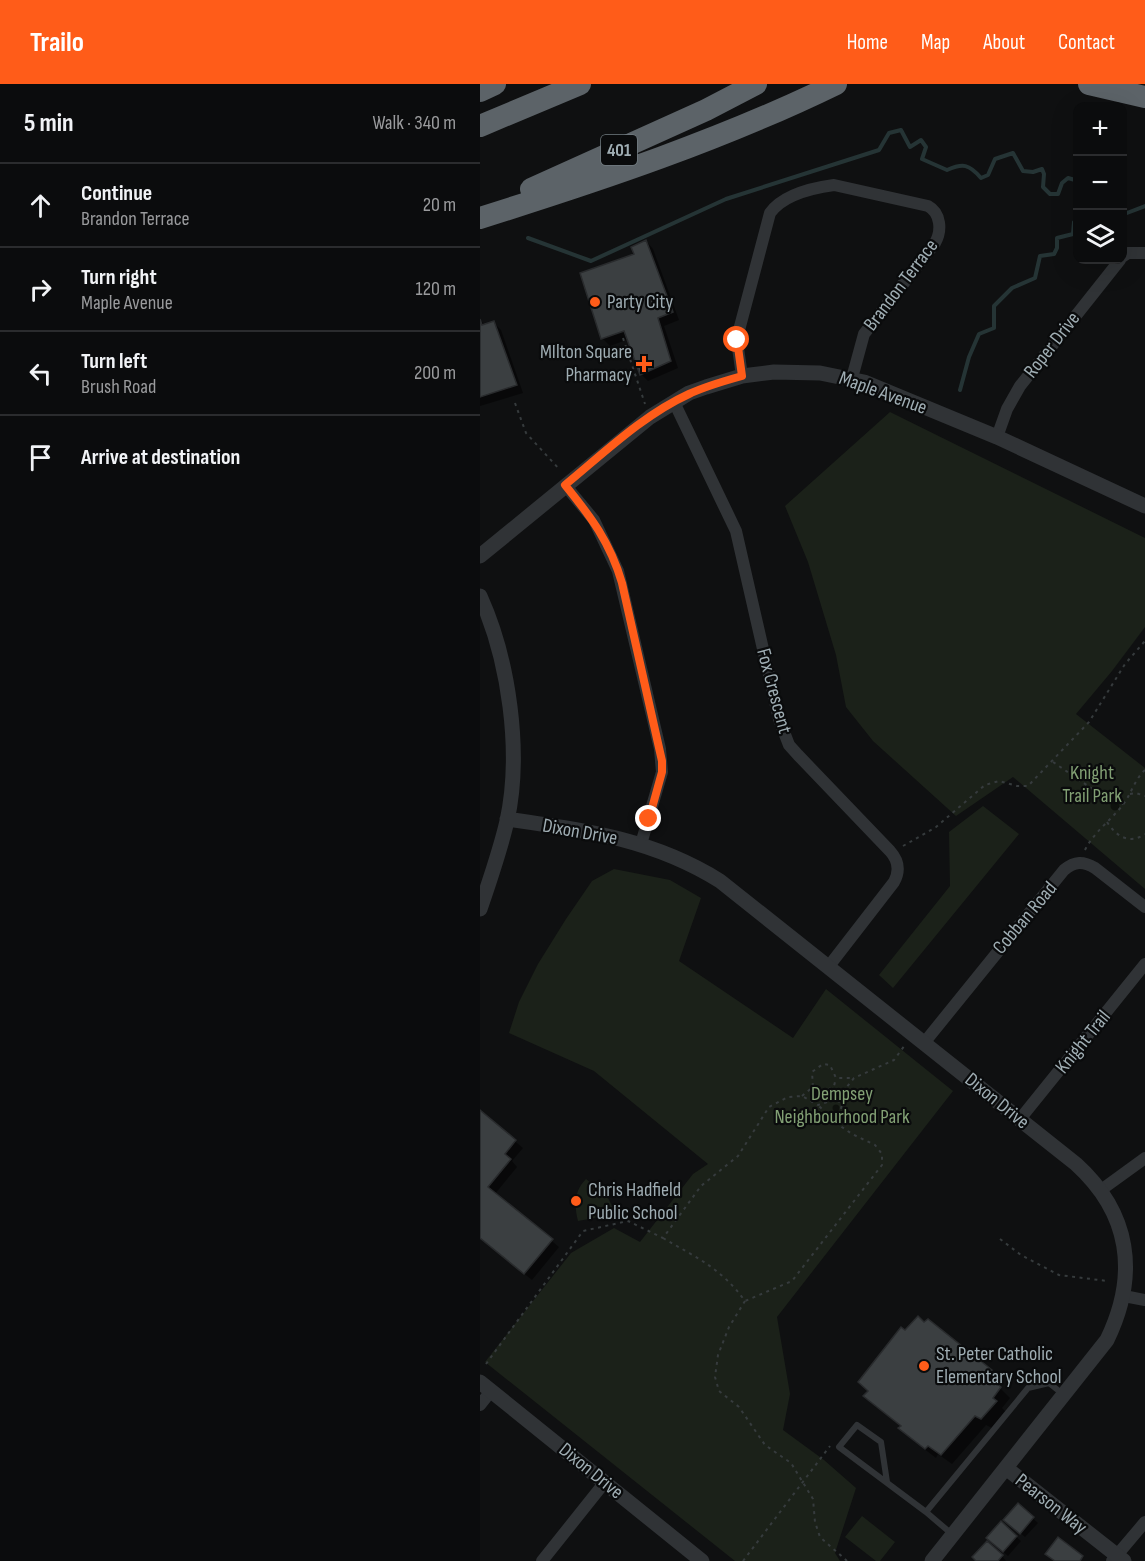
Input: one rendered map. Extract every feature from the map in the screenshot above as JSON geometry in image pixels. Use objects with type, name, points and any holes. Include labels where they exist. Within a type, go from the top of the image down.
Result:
[{"type":"highway","points":[[480,92],[495,84]]},
{"type":"highway","points":[[480,126],[580,84]]},
{"type":"highway","name":"401","points":[[480,212],[706,110],[756,84]]},
{"type":"highway","points":[[480,218],[549,197],[690,148],[773,114],[836,84]]},
{"type":"highway","points":[[1089,84],[1145,97]]},
{"type":"street","name":"Brandon Terrace","points":[[742,376],[738,334],[770,213],[783,200],[822,186],[834,185],[928,206],[935,211],[940,235],[864,334],[852,378]]},
{"type":"street","name":"Roper Drive","points":[[1127,254],[1145,253]]},
{"type":"street","name":"Roper Drive","points":[[997,438],[1007,410],[1020,386],[1116,264]]},
{"type":"street","name":"Maple Avenue","points":[[480,556],[563,478],[642,422],[674,402],[706,387],[742,376],[774,372],[809,372],[864,382],[997,438],[1145,506]]},
{"type":"street","name":"Fox Crescent","points":[[674,402],[736,531],[779,719],[789,745],[810,770],[890,851],[899,869],[894,882],[829,966]]},
{"type":"street","points":[[563,478],[594,520],[618,571],[660,749],[662,772],[641,844]]},
{"type":"street","points":[[480,596],[491,623],[509,708],[512,755],[507,819],[497,860],[480,909]]},
{"type":"street","name":"Dixon Drive","points":[[507,819],[641,844],[686,861],[720,881],[1076,1164],[1101,1190],[1110,1204],[1122,1237],[1125,1258],[1124,1296],[1117,1320],[1107,1340],[1065,1395],[932,1561]]},
{"type":"street","name":"Cobban Road","points":[[924,1043],[1064,870],[1071,865],[1079,862],[1087,863],[1145,907]]},
{"type":"street","name":"Knight Trail","points":[[1020,1119],[1145,964]]},
{"type":"street","points":[[1101,1190],[1145,1158]]},
{"type":"street","points":[[1124,1296],[1145,1300]]},
{"type":"street","points":[[480,1405],[486,1387]]},
{"type":"street","name":"Dixon Drive","points":[[486,1387],[702,1561]]},
{"type":"street","name":"Pearson Way","points":[[1006,1468],[1117,1559]]},
{"type":"street","points":[[542,1561],[604,1482]]},
{"type":"street","points":[[1117,1559],[1145,1522]]},
{"type":"lane","points":[[927,1512],[1028,1388],[1049,1383],[1065,1395]]},
{"type":"lane","points":[[887,1482],[881,1442],[857,1425],[839,1447],[927,1512],[953,1535]]},
{"type":"path","points":[[623,338],[645,405]]},
{"type":"path","points":[[515,403],[526,434],[563,478]]},
{"type":"path","points":[[903,846],[936,827],[985,785],[999,781],[1017,786],[1028,786],[1089,722],[1125,663],[1145,641]]},
{"type":"path","points":[[1053,762],[1107,799],[1113,796],[1124,804]]},
{"type":"path","points":[[1085,850],[1089,842],[1124,804],[1145,770]]},
{"type":"path","points":[[1129,794],[1136,793],[1145,796]]},
{"type":"path","points":[[1107,822],[1114,833],[1128,839],[1145,834]]},
{"type":"path","points":[[836,1078],[854,1078],[894,1060],[907,1042]]},
{"type":"path","points":[[824,1064],[830,1065],[836,1078],[834,1086],[826,1091],[813,1087],[812,1072],[824,1064]]},
{"type":"path","points":[[818,1105],[837,1099],[854,1078]]},
{"type":"path","points":[[802,1096],[813,1087]]},
{"type":"path","points":[[826,1091],[842,1106],[836,1123]]},
{"type":"path","points":[[663,1238],[701,1186],[738,1156],[769,1107],[788,1097],[802,1096],[818,1105],[836,1123],[875,1145],[882,1154],[882,1165],[792,1281],[745,1301],[729,1327],[718,1355],[715,1377],[719,1392],[739,1407],[765,1445],[791,1463],[813,1499],[815,1522],[820,1537],[847,1561]]},
{"type":"path","points":[[486,1364],[583,1231],[628,1221],[714,1267],[732,1282],[745,1301]]},
{"type":"path","points":[[1000,1239],[1021,1255],[1059,1275],[1107,1281]]},
{"type":"path","points":[[743,1561],[832,1444]]},
{"type":"green space","name":"Knight Trail Park","points":[[890,412],[1145,538],[1145,627],[1076,714],[1145,768],[1145,889],[1013,777],[956,816],[873,741],[846,707],[836,655],[808,562],[785,506]]},
{"type":"green space","points":[[983,806],[1019,834],[893,988],[879,975],[950,886],[949,832]]},
{"type":"green space","name":"Dempsey Neighbourhood Park","points":[[614,869],[670,880],[701,898],[679,961],[793,1038],[826,989],[953,1091],[777,1317],[790,1394],[783,1430],[824,1460],[856,1488],[835,1553],[840,1561],[735,1561],[485,1362],[571,1253],[614,1228],[640,1242],[693,1174],[708,1164],[594,1071],[509,1033],[519,1002],[538,964],[566,919],[592,881]]},
{"type":"green space","points":[[586,1179],[607,1196],[616,1214],[578,1221],[576,1198],[579,1188]]},
{"type":"green space","points":[[862,1516],[895,1542],[880,1561],[876,1561],[845,1537]]},
{"type":"building","points":[[646,240],[673,312],[658,318],[671,361],[640,375],[624,331],[601,339],[580,273],[634,254],[631,247]]},
{"type":"building","points":[[480,319],[482,325],[494,321],[517,385],[480,397]]},
{"type":"building","points":[[480,1110],[516,1140],[505,1154],[511,1159],[488,1187],[553,1239],[524,1274],[480,1238]]},
{"type":"building","points":[[918,1316],[924,1322],[928,1319],[992,1370],[987,1375],[1001,1387],[993,1398],[997,1401],[981,1419],[975,1416],[941,1455],[928,1446],[925,1449],[898,1428],[901,1426],[863,1396],[868,1391],[858,1382],[901,1327],[905,1330]]},
{"type":"building","points":[[1018,1503],[1034,1517],[1020,1534],[1003,1520]]},
{"type":"building","points":[[1001,1521],[1017,1536],[1003,1552],[986,1538]]},
{"type":"building","points":[[1058,1537],[1083,1556],[1080,1561],[1055,1561],[1045,1554]]},
{"type":"building","points":[[987,1541],[1003,1555],[998,1561],[976,1561],[972,1557]]},
{"type":"waterway","points":[[528,238],[591,261],[726,199],[879,150],[889,133],[901,130],[910,147],[921,140],[926,147],[922,159],[947,170],[965,166],[981,178],[988,175],[995,159],[1013,153],[1023,171],[1033,172],[1042,169],[1043,187],[1050,194],[1058,194],[1062,183],[1068,178],[1073,179]]},
{"type":"waterway","points":[[1127,213],[1145,206]]},
{"type":"waterway","points":[[960,390],[969,357],[979,334],[994,328],[994,306],[1012,288],[1035,278],[1040,256],[1054,254],[1057,248],[1057,238],[1073,234]]},
{"type":"place","name":"Party City","points":[[595,302]]},
{"type":"place","name":"MIlton Square Pharmacy","points":[[644,364]]},
{"type":"place","name":"Chris Hadfield Public School","points":[[576,1201]]},
{"type":"place","name":"St. Peter Catholic Elementary School","points":[[924,1366]]},
{"type":"route","points":[[649,819],[663,766],[622,583],[614,558],[600,530],[565,485],[642,422],[674,402],[689,393],[742,376],[737,340]]}]
